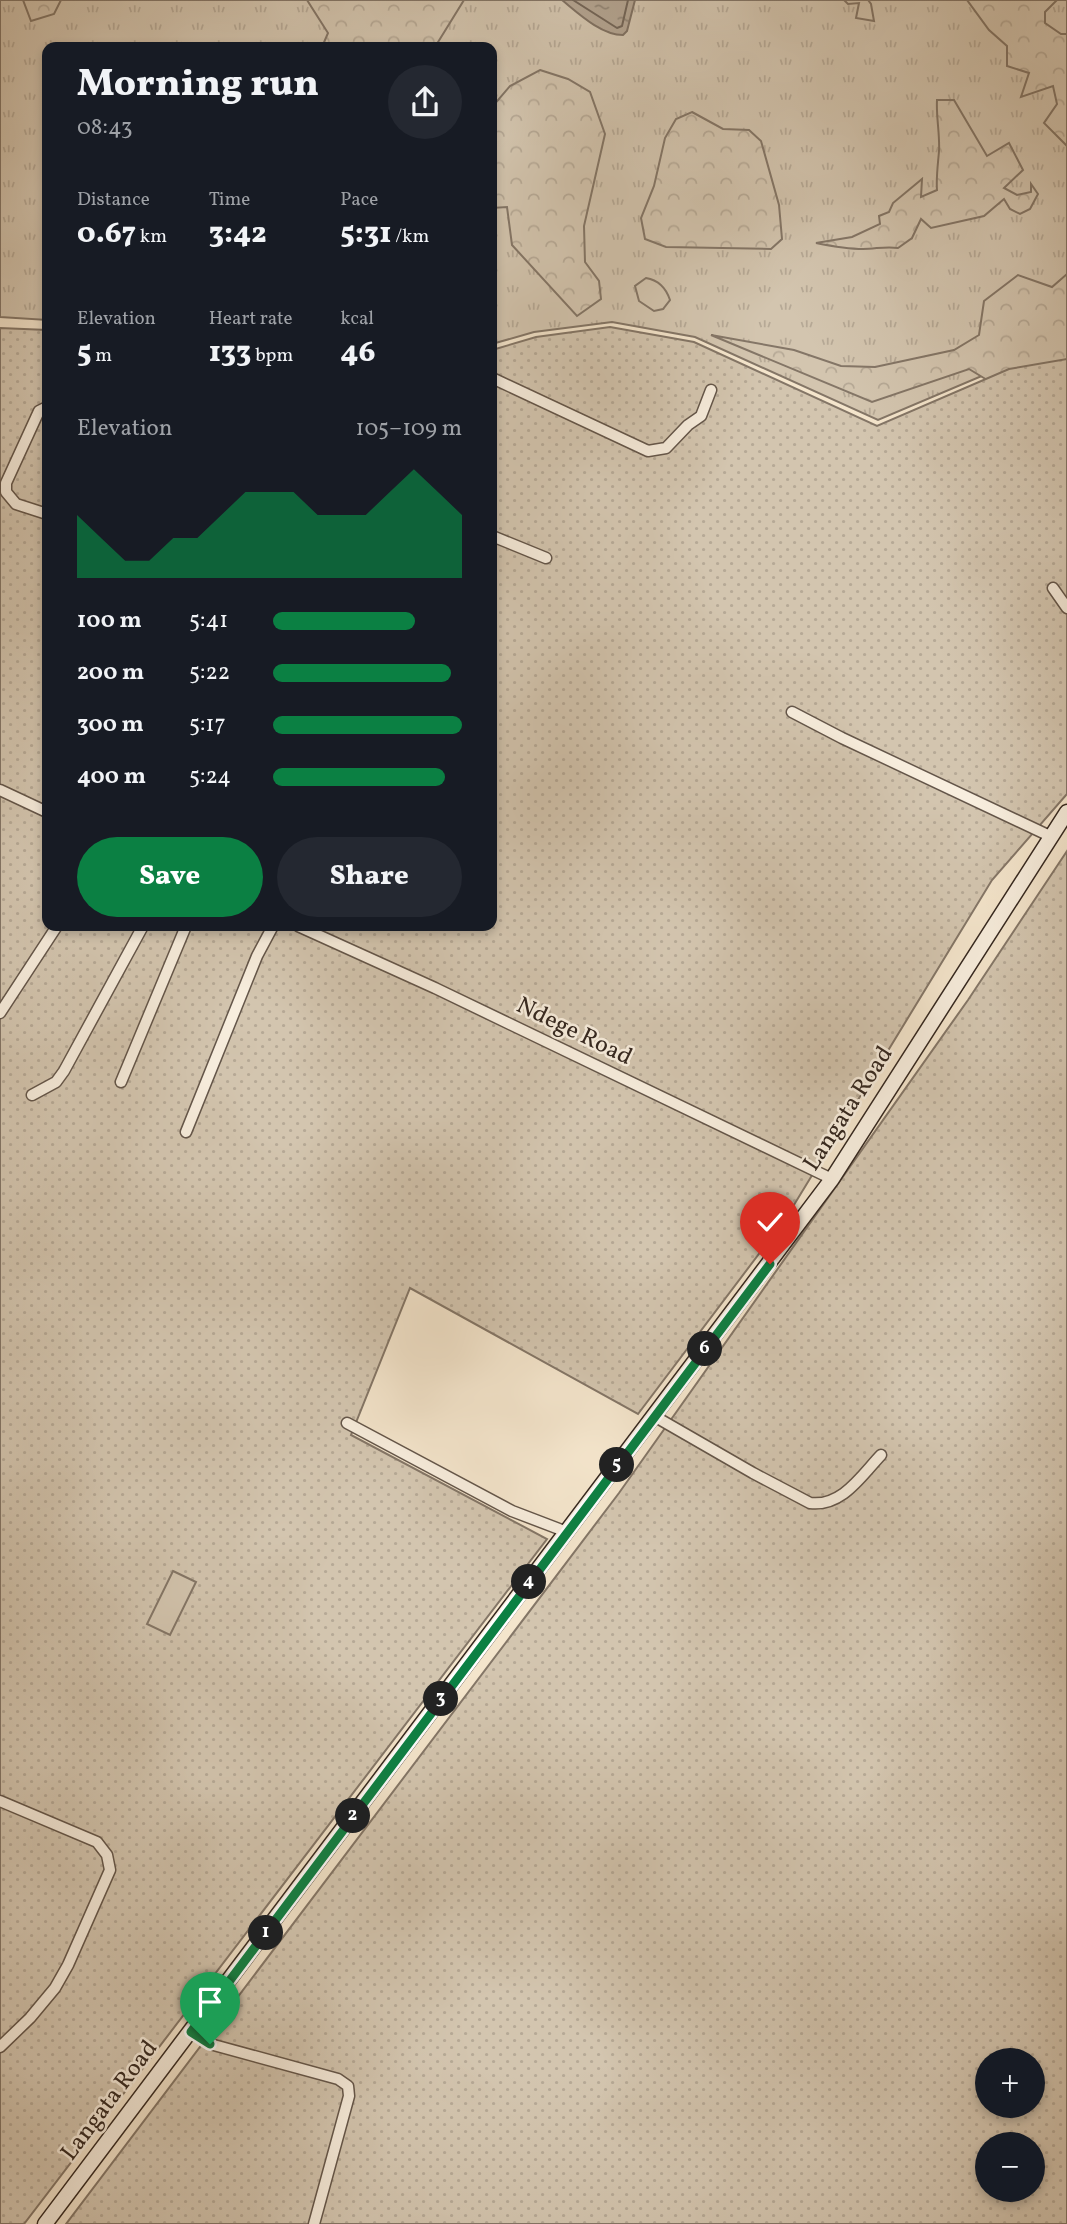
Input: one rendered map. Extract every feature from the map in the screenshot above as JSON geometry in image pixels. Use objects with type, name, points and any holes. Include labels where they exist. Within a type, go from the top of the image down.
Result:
[{"type":"main road","name":"Langata Road","points":[[46,2224],[832,1179],[1067,812]]},
{"type":"street","points":[[497,380],[648,451],[666,448],[688,425],[701,416],[711,390]]},
{"type":"street","points":[[42,410],[6,483],[6,492],[16,503],[42,512]]},
{"type":"street","points":[[497,538],[546,558]]},
{"type":"street","points":[[1053,588],[1067,608]]},
{"type":"street","points":[[792,712],[1052,837]]},
{"type":"street","points":[[0,790],[42,806]]},
{"type":"street","points":[[0,1013],[54,931]]},
{"type":"street","points":[[32,1095],[56,1082],[64,1071],[140,931]]},
{"type":"street","points":[[121,1082],[184,931]]},
{"type":"street","points":[[186,1132],[257,956],[270,931]]},
{"type":"street","name":"Ndege Road","points":[[309,931],[435,988],[832,1179]]},
{"type":"street","points":[[654,1416],[810,1503],[834,1501],[881,1455]]},
{"type":"street","points":[[347,1423],[512,1511],[567,1532]]},
{"type":"street","points":[[0,1801],[97,1842],[107,1855],[110,1870],[100,1897],[55,1988],[30,2018],[0,2047]]},
{"type":"street","points":[[191,2032],[210,2044],[338,2079],[348,2086],[349,2096],[314,2224]]},
{"type":"green space","points":[[0,0],[1067,0],[1067,354],[1010,364],[878,420],[695,337],[612,322],[534,332],[497,343],[497,42],[42,42],[42,320],[0,317]]},
{"type":"green space","points":[[23,0],[61,0],[54,14],[31,21]]},
{"type":"green space","points":[[307,0],[464,0],[438,42],[324,42],[328,33]]},
{"type":"green space","points":[[844,0],[868,0],[874,21],[856,18],[859,3],[848,4]]},
{"type":"green space","points":[[967,0],[1057,0],[1045,12],[1045,23],[1061,34],[1067,34],[1067,146],[1044,123],[1057,104],[1053,86],[1021,97],[1029,73],[1007,66],[1007,46],[989,30]]},
{"type":"green space","points":[[540,70],[568,79],[590,92],[605,134],[584,226],[585,262],[599,281],[601,299],[577,316],[512,245],[507,207],[497,208],[497,101],[510,86]]},
{"type":"green space","points":[[937,100],[954,100],[987,156],[1009,143],[1023,170],[1004,188],[1017,195],[1031,192],[1031,184],[1038,194],[1030,209],[1020,214],[1010,209],[1004,199],[984,216],[931,228],[921,219],[912,238],[898,248],[857,249],[816,243],[852,237],[880,224],[879,216],[889,212],[893,203],[922,179],[921,197],[937,190]]},
{"type":"green space","points":[[692,112],[723,129],[749,130],[761,141],[779,205],[782,239],[771,249],[666,247],[645,239],[641,218],[654,186],[665,138],[676,119]]},
{"type":"green space","points":[[1067,274],[1067,367],[1002,389],[969,369],[872,402],[711,335],[794,350],[841,366],[875,367],[954,350],[979,335],[984,301],[1018,275],[1052,287]]},
{"type":"green space","points":[[646,278],[661,285],[666,292],[670,300],[663,309],[654,311],[639,301],[635,286]]},
{"type":"green space","points":[[610,327],[694,342],[877,426],[1009,369],[1067,359],[1067,794],[992,880],[786,1218],[638,1414],[410,1288],[351,1435],[547,1539],[24,2224],[0,2224],[0,328],[42,330],[42,931],[497,931],[497,349],[536,337]]},
{"type":"green space","points":[[1067,851],[1067,2224],[66,2224],[619,1493],[968,1000]]},
{"type":"green space","points":[[173,1571],[196,1582],[170,1635],[147,1624]]},
{"type":"water","points":[[562,0],[635,0],[627,31],[623,35],[598,27]]},
{"type":"route","points":[[210,2044],[191,2032],[770,1264]]}]
